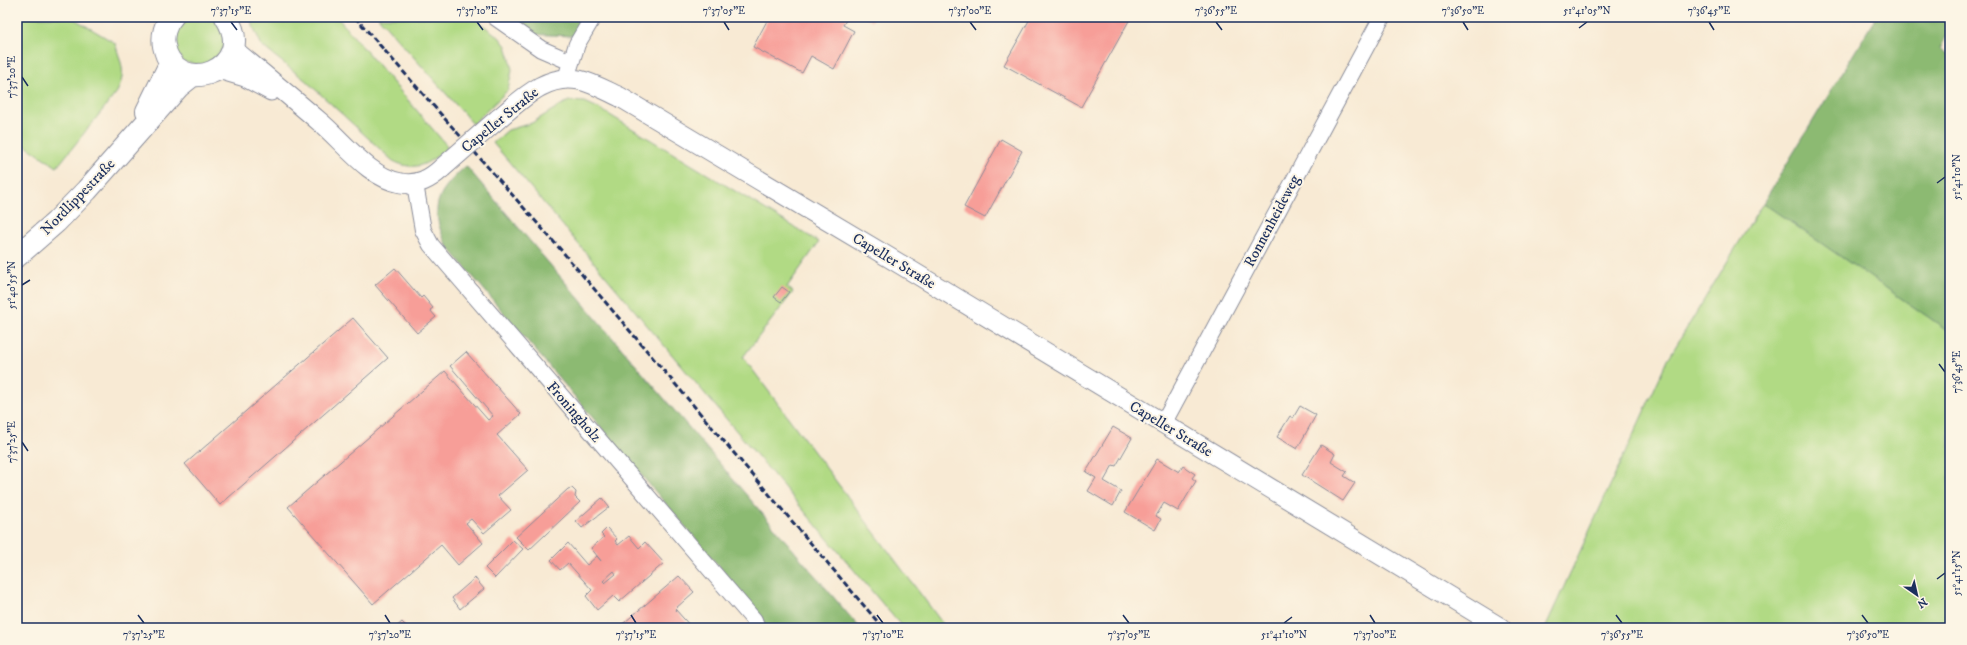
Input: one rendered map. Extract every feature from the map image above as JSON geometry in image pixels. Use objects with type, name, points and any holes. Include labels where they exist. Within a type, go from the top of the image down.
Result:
[{"type":"main road","points":[[164,22],[163,42],[165,53],[171,62],[178,68],[193,75],[202,75],[218,69],[228,60],[233,49],[235,39],[233,28],[227,17]]},
{"type":"main road","name":"Nordlippestraße","points":[[137,134],[171,62]]},
{"type":"main road","name":"Nordlippestraße","points":[[17,256],[56,222],[87,190],[178,87],[193,75]]},
{"type":"street","points":[[495,17],[541,49],[569,71],[578,44],[592,17]]},
{"type":"street","name":"Ronnenheideweg","points":[[1163,424],[1382,17]]},
{"type":"street","points":[[233,49],[340,140],[362,162],[375,172],[387,179],[402,184],[415,184]]},
{"type":"street","points":[[218,69],[245,78],[297,104]]},
{"type":"street","name":"Capeller Straße","points":[[415,184],[428,179],[442,168],[530,93],[569,71],[580,80],[600,88],[658,119],[1501,628]]},
{"type":"street","name":"Froningholz","points":[[415,184],[423,230],[431,245],[754,620],[757,628]]},
{"type":"green space","points":[[17,17],[71,17],[115,43],[121,62],[122,78],[117,92],[57,167],[17,140]]},
{"type":"green space","points":[[184,17],[218,17],[228,43],[208,66],[184,62],[174,49],[173,33]]},
{"type":"green space","points":[[249,17],[337,17],[448,147],[429,162],[416,166],[409,166],[393,161],[305,80],[262,46]]},
{"type":"green space","points":[[378,17],[472,17],[499,37],[506,46],[512,70],[508,90],[473,124]]},
{"type":"green space","points":[[513,17],[584,17],[574,36],[526,34]]},
{"type":"green space","points":[[1876,17],[1950,17],[1950,29],[1940,49],[1950,56],[1950,332],[1763,203]]},
{"type":"green space","points":[[569,101],[585,102],[600,109],[819,242],[787,287],[793,292],[743,357],[946,628],[903,628],[493,143],[508,130],[532,123]]},
{"type":"green space","points":[[466,166],[860,628],[766,628],[761,616],[447,246],[441,233],[438,221],[438,202],[447,185]]},
{"type":"green space","points":[[1763,203],[1950,332],[1950,628],[1545,628],[1668,359]]},
{"type":"building","points":[[769,17],[848,17],[843,25],[854,31],[834,69],[811,56],[802,73],[753,47]]},
{"type":"building","points":[[865,17],[874,17],[872,21]]},
{"type":"building","points":[[1031,17],[1131,17],[1081,107],[1004,65]]},
{"type":"building","points":[[1001,139],[1022,151],[985,218],[964,207]]},
{"type":"building","points":[[395,268],[421,298],[423,296],[433,308],[430,310],[436,317],[417,333],[375,285]]},
{"type":"building","points":[[782,287],[789,292],[781,302],[774,297]]},
{"type":"building","points":[[353,318],[388,358],[220,505],[185,464]]},
{"type":"building","points":[[466,352],[521,414],[497,435],[528,470],[498,496],[511,510],[484,533],[471,519],[466,523],[483,543],[458,565],[441,545],[373,604],[288,507],[445,371],[488,420],[493,416],[450,366]]},
{"type":"building","points":[[1300,406],[1316,415],[1297,449],[1277,437],[1290,416],[1293,418]]},
{"type":"building","points":[[1113,427],[1132,438],[1116,466],[1113,465],[1104,481],[1121,491],[1113,506],[1088,491],[1096,478],[1086,472]]},
{"type":"building","points":[[1321,445],[1335,454],[1331,462],[1347,472],[1344,476],[1355,483],[1343,501],[1302,475]]},
{"type":"building","points":[[1157,459],[1179,472],[1183,466],[1195,474],[1192,478],[1196,481],[1178,511],[1164,503],[1156,516],[1161,519],[1155,530],[1125,512]]},
{"type":"building","points":[[572,488],[576,492],[575,497],[580,502],[529,550],[516,537],[568,489]]},
{"type":"building","points":[[602,498],[609,507],[582,528],[576,521]]},
{"type":"building","points":[[607,528],[617,539],[615,541],[618,545],[629,536],[639,548],[645,542],[664,563],[619,602],[613,596],[597,610],[586,596],[592,590],[568,563],[560,570],[551,560],[568,543],[587,565],[597,556],[601,561],[591,548],[604,537],[601,534]],"holes":[[[614,571],[616,574],[605,583],[603,581]]]},
{"type":"building","points":[[513,540],[523,549],[495,578],[485,568]]},
{"type":"building","points":[[679,576],[694,592],[675,609],[692,628],[618,628]]},
{"type":"building","points":[[475,578],[484,589],[460,609],[452,598]]},
{"type":"building","points":[[402,622],[408,628],[395,628]]},
{"type":"railway","points":[[355,17],[561,250],[883,628]]}]
